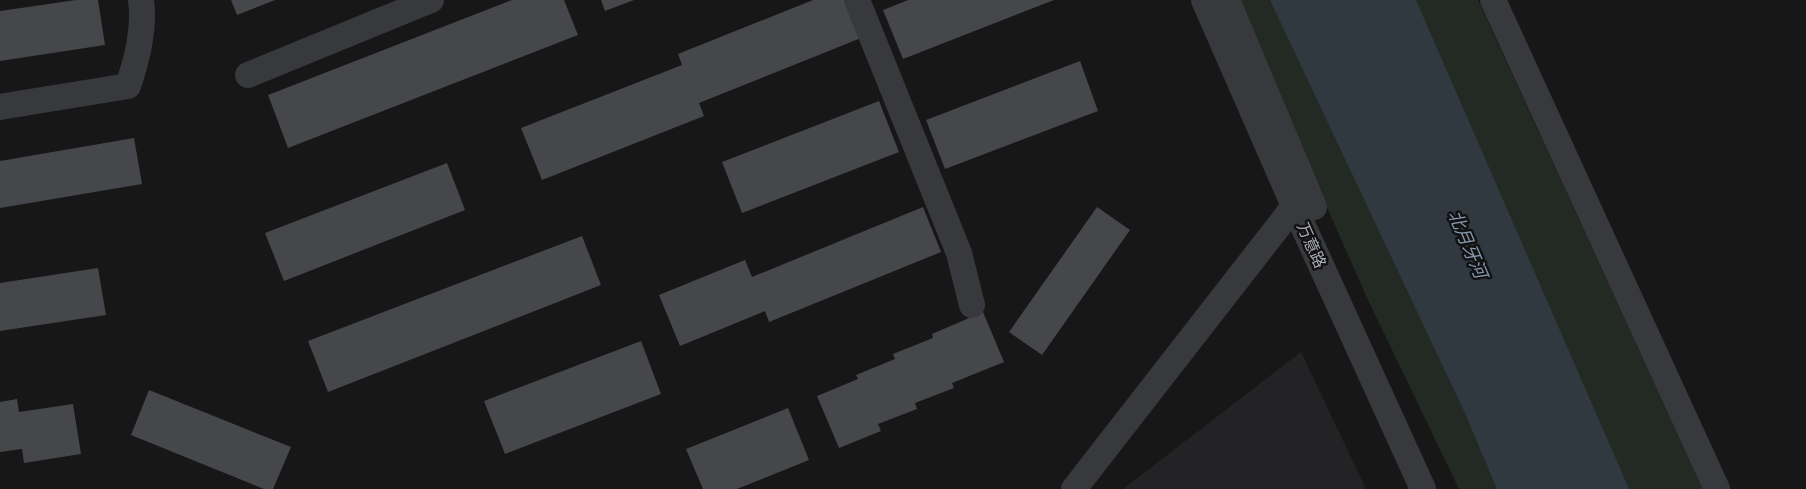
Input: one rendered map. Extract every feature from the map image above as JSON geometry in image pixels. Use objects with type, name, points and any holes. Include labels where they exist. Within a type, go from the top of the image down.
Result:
[{"type":"street","points":[[0,107],[128,86],[137,59],[143,12],[141,0]]},
{"type":"street","points":[[248,75],[431,0]]},
{"type":"street","points":[[857,0],[959,254],[972,305]]},
{"type":"street","name":"万意路","points":[[1204,0],[1441,489]]},
{"type":"street","name":"万意路","points":[[1227,0],[1301,198],[1423,489]]},
{"type":"street","points":[[1493,0],[1717,489]]},
{"type":"street","points":[[1074,489],[1301,198]]},
{"type":"shaded area","points":[[1235,0],[1478,0],[1703,489],[1459,489],[1368,300]]},
{"type":"shaded area","points":[[1301,352],[1366,489],[1123,489]]},
{"type":"water","name":"北月牙河","points":[[1270,0],[1416,0],[1629,489],[1497,489],[1464,411]]},
{"type":"building","points":[[76,0],[98,0],[105,45],[0,61],[0,11]]},
{"type":"building","points":[[231,0],[275,0],[237,15]]},
{"type":"building","points":[[512,0],[564,0],[578,35],[288,148],[268,95]]},
{"type":"building","points":[[601,0],[634,0],[605,11]]},
{"type":"building","points":[[813,0],[846,0],[861,38],[699,103],[704,116],[542,180],[521,128],[682,65],[678,54]]},
{"type":"building","points":[[908,0],[1054,0],[903,59],[883,10]]},
{"type":"building","points":[[1080,61],[1098,111],[945,169],[926,120]]},
{"type":"building","points":[[879,101],[899,152],[742,213],[722,162]]},
{"type":"building","points":[[134,138],[142,184],[0,208],[0,161]]},
{"type":"building","points":[[447,163],[465,210],[284,281],[265,233]]},
{"type":"building","points":[[923,207],[941,252],[769,322],[765,311],[680,346],[659,295],[745,260],[752,277]]},
{"type":"building","points":[[1097,207],[1130,230],[1042,355],[1009,332]]},
{"type":"building","points":[[582,236],[601,285],[328,392],[308,341]]},
{"type":"building","points":[[98,268],[106,315],[0,331],[0,283]]},
{"type":"building","points":[[983,312],[1004,362],[952,383],[954,388],[915,403],[917,409],[878,424],[881,431],[839,448],[817,396],[858,379],[856,375],[895,359],[893,354],[933,338],[932,334]]},
{"type":"building","points":[[641,341],[661,394],[505,454],[484,401]]},
{"type":"building","points":[[149,390],[291,447],[273,489],[264,489],[131,435]]},
{"type":"building","points":[[17,399],[19,412],[73,404],[81,454],[24,463],[22,449],[0,452],[0,402]]},
{"type":"building","points":[[788,408],[809,460],[737,489],[703,489],[686,449]]}]
